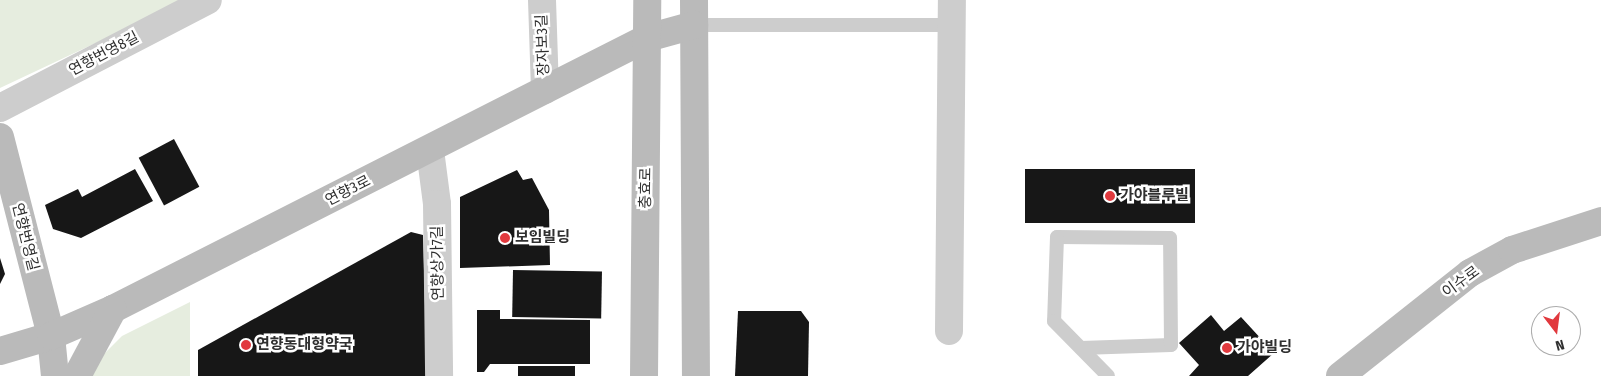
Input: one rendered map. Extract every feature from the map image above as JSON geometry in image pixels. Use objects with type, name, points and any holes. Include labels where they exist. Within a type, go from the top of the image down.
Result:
[{"type":"street","name":"연향번영8길","points":[[0,108],[208,0]]},
{"type":"street","name":"장자보3길","points":[[542,0],[545,90]]},
{"type":"street","name":"충효로","points":[[644,376],[647,0]]},
{"type":"street","name":"연향3로","points":[[0,351],[51,336],[113,309],[430,150],[694,12]]},
{"type":"street","points":[[694,12],[696,376]]},
{"type":"street","points":[[949,331],[952,12]]},
{"type":"street","name":"연향번영길","points":[[0,138],[51,336],[55,376]]},
{"type":"street","name":"연향상가7길","points":[[430,150],[436,204],[439,376]]},
{"type":"street","name":"이수로","points":[[1340,376],[1470,273],[1512,250],[1601,221]]},
{"type":"street","points":[[77,376],[113,309]]},
{"type":"street","name":"연향번영길","points":[[41,376],[51,336]]},
{"type":"lane","points":[[694,12],[952,12]]},
{"type":"lane","points":[[1081,348],[1171,345],[1170,238],[1057,237],[1054,321],[1108,376]]},
{"type":"shaded area","points":[[0,0],[187,0],[0,88]]},
{"type":"shaded area","points":[[190,302],[190,376],[92,376],[104,354],[122,336]]},
{"type":"building","points":[[174,139],[199,187],[164,205],[139,158]]},
{"type":"building","points":[[135,169],[153,201],[81,238],[53,229],[45,205],[78,189],[82,197]]},
{"type":"building","name":"가야블루빌","points":[[1025,169],[1195,169],[1195,223],[1025,223]]},
{"type":"building","name":"보임빌딩","points":[[517,170],[523,180],[532,178],[549,210],[550,265],[460,268],[460,197]]},
{"type":"building","points":[[411,232],[423,235],[427,376],[198,376],[198,350]]},
{"type":"building","points":[[0,258],[5,274],[0,284]]},
{"type":"building","points":[[513,270],[602,272],[601,319],[512,317]]},
{"type":"building","points":[[477,310],[500,310],[500,319],[590,320],[590,364],[490,364],[484,372],[477,372]]},
{"type":"building","points":[[738,311],[801,311],[809,322],[808,376],[735,376]]},
{"type":"building","name":"가야빌딩","points":[[1211,315],[1224,331],[1241,317],[1274,353],[1248,376],[1189,376],[1199,365],[1179,343]]},
{"type":"building","points":[[518,366],[575,366],[575,376],[518,376]]},
{"type":"place","name":"가야블루빌","points":[[1110,196]]},
{"type":"place","name":"보임빌딩","points":[[505,238]]},
{"type":"place","name":"연향동대형약국","points":[[246,345]]},
{"type":"place","name":"가야빌딩","points":[[1227,348]]}]
